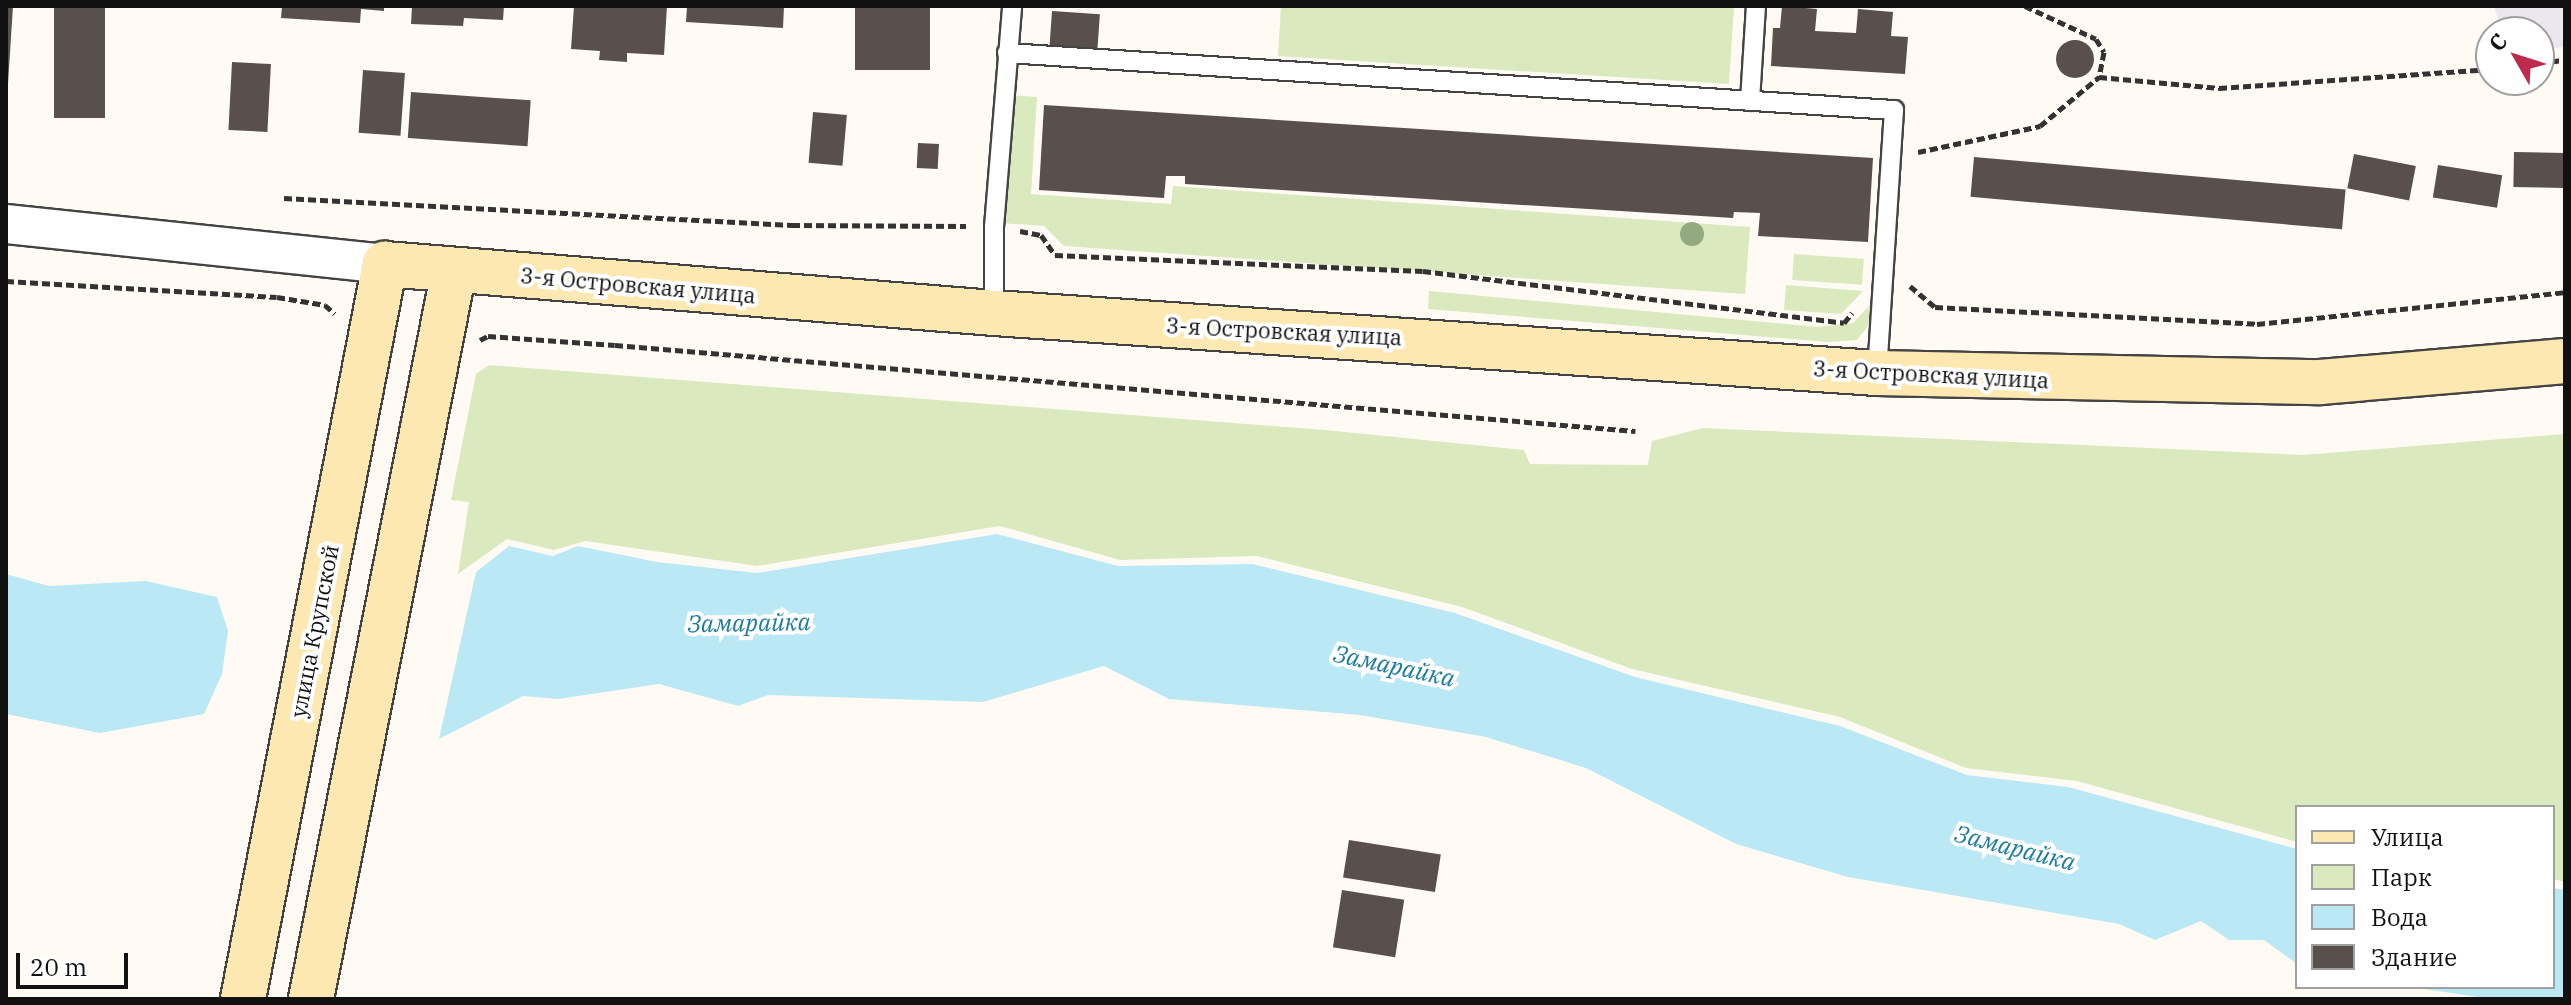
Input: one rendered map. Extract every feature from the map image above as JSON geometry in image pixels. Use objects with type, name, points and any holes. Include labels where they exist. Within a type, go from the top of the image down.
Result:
[{"type":"main road","name":"3-я Островская улица","points":[[385,264],[994,313],[1877,373],[2320,382],[2565,361]]},
{"type":"main road","name":"улица Крупской","points":[[243,999],[385,264]]},
{"type":"main road","points":[[311,999],[454,270]]},
{"type":"street","name":"3-я Островская улица","points":[[6,224],[385,264]]},
{"type":"lane","points":[[994,313],[994,227],[1012,6]]},
{"type":"lane","points":[[1750,101],[1756,6]]},
{"type":"lane","points":[[1007,53],[1894,110],[1877,373]]},
{"type":"path","points":[[1891,156],[2040,126],[2099,77],[2104,52],[2096,39],[2025,6]]},
{"type":"path","points":[[2099,77],[2219,88],[2475,70]]},
{"type":"path","points":[[284,198],[792,225],[994,227],[1041,235],[1055,255],[1423,271],[1844,323],[1883,280],[1904,282],[1935,307],[2257,324],[2565,292]]},
{"type":"path","points":[[6,281],[277,297],[325,305],[336,323]]},
{"type":"path","points":[[466,346],[488,336],[615,345],[1635,431]]},
{"type":"shaded area","points":[[2494,6],[2565,6],[2565,47],[2555,48],[2555,16],[2497,16]]},
{"type":"green space","points":[[1281,6],[1734,7],[1729,84],[1278,56]]},
{"type":"green space","points":[[1009,95],[1037,97],[1031,194],[1171,204],[1173,186],[1750,227],[1745,294],[1064,246],[1044,226],[1000,223]]},
{"type":"green space","points":[[1794,254],[1864,259],[1862,285],[1792,280]]},
{"type":"green space","points":[[1786,285],[1863,291],[1841,314],[1784,310]]},
{"type":"green space","points":[[1429,291],[1818,327],[1853,323],[1870,305],[1871,322],[1857,340],[1829,342],[1428,309]]},
{"type":"green space","points":[[489,365],[1325,430],[1524,450],[1530,464],[1648,465],[1652,441],[1703,428],[2303,455],[2565,434],[2565,882],[2555,880],[2555,805],[2295,805],[2295,841],[2077,781],[1966,768],[1840,717],[1632,669],[1462,607],[1257,556],[1120,560],[1000,526],[757,566],[585,541],[554,550],[507,539],[458,574],[469,502],[451,500],[476,374]]},
{"type":"water","name":"Замарайка","points":[[997,534],[1118,566],[1252,564],[1455,613],[1635,677],[1840,726],[1967,775],[2068,787],[2295,848],[2295,963],[2264,940],[2229,940],[2201,921],[2155,940],[2119,924],[1848,877],[1736,844],[1586,768],[1486,737],[1360,715],[1169,699],[1104,666],[983,702],[768,695],[738,706],[659,684],[558,699],[523,696],[439,739],[476,572],[509,546],[553,556],[578,546],[657,562],[757,573]]},
{"type":"water","points":[[6,574],[49,586],[146,581],[217,597],[228,631],[222,674],[204,714],[100,733],[6,714]]},
{"type":"water","points":[[2555,888],[2565,890],[2565,999],[2491,999],[2424,989],[2555,989]]},
{"type":"building","points":[[6,6],[13,6],[8,84],[6,84]]},
{"type":"building","points":[[54,6],[105,6],[105,118],[54,118]]},
{"type":"building","points":[[282,6],[384,6],[384,11],[361,9],[360,23],[281,18]]},
{"type":"building","points":[[412,6],[504,6],[503,20],[464,18],[463,26],[411,24]]},
{"type":"building","points":[[574,6],[667,6],[664,55],[627,53],[627,62],[599,60],[600,51],[571,49]]},
{"type":"building","points":[[687,6],[784,6],[783,28],[686,22]]},
{"type":"building","points":[[855,6],[930,6],[930,70],[855,70]]},
{"type":"building","points":[[1782,6],[1817,9],[1815,31],[1856,33],[1858,9],[1893,12],[1891,36],[1908,37],[1905,74],[1771,66],[1773,28],[1780,28]]},
{"type":"building","points":[[1052,11],[1100,14],[1097,49],[1050,46]]},
{"type":"building","points":[[2075,40],[2088,46],[2094,59],[2088,72],[2075,78],[2062,72],[2056,59],[2062,46]]},
{"type":"building","points":[[232,62],[271,64],[267,132],[228,130]]},
{"type":"building","points":[[363,70],[405,73],[401,136],[359,133]]},
{"type":"building","points":[[411,92],[531,100],[527,146],[408,138]]},
{"type":"building","points":[[1044,105],[1873,158],[1868,242],[1758,236],[1760,213],[1734,212],[1733,218],[1185,184],[1185,176],[1166,176],[1164,198],[1039,190]]},
{"type":"building","points":[[813,112],[847,115],[842,166],[809,163]]},
{"type":"building","points":[[918,143],[939,144],[938,169],[917,168]]},
{"type":"building","points":[[2514,152],[2565,153],[2564,188],[2513,187]]},
{"type":"building","points":[[2354,154],[2416,166],[2409,200],[2347,188]]},
{"type":"building","points":[[1974,157],[2346,190],[2342,229],[1971,197]]},
{"type":"building","points":[[2438,165],[2502,175],[2497,208],[2433,198]]},
{"type":"building","points":[[1349,840],[1441,855],[1435,892],[1343,878]]},
{"type":"building","points":[[1342,890],[1404,900],[1395,957],[1333,947]]}]
